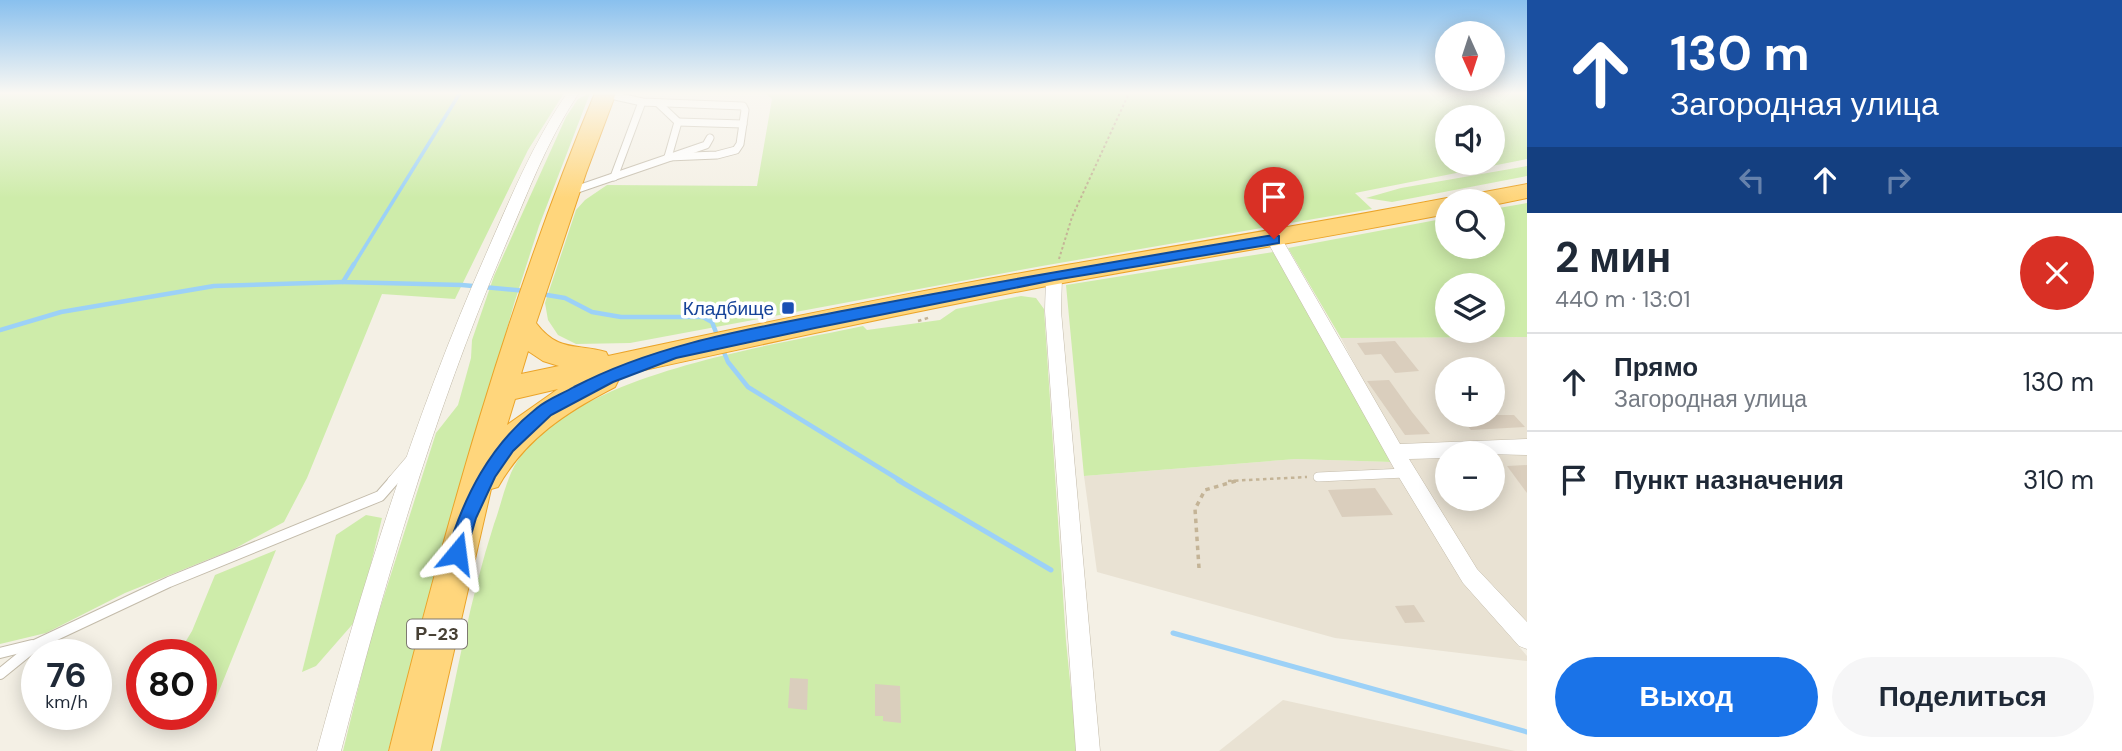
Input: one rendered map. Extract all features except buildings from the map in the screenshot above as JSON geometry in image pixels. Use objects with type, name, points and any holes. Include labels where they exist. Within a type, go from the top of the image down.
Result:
[{"type":"highway","name":"Р-23","points":[[410,751],[467,517],[502,390],[564,194],[591,128]]},
{"type":"highway","points":[[1505,195],[1527,191]]},
{"type":"highway","points":[[502,390],[1054,276],[1435,208]]},
{"type":"highway","points":[[528,303],[533,341],[545,351],[563,358],[618,359],[673,353]]},
{"type":"highway","points":[[467,517],[489,472],[507,446],[545,411],[607,377],[673,353]]},
{"type":"street","points":[[329,751],[356,648],[418,451],[485,272],[539,152],[553,128]]},
{"type":"street","points":[[1274,239],[1407,473],[1470,576],[1523,631]]},
{"type":"street","points":[[1054,276],[1055,338],[1088,751]]},
{"type":"street","points":[[1396,452],[1527,447]]},
{"type":"lane","points":[[614,177],[632,128]]},
{"type":"lane","points":[[668,157],[676,128]]},
{"type":"lane","points":[[704,128],[722,128]]},
{"type":"lane","points":[[668,157],[728,154],[740,144],[742,128]]},
{"type":"lane","points":[[564,194],[706,145],[712,130]]},
{"type":"lane","points":[[576,165],[583,177],[603,180]]},
{"type":"lane","points":[[48,639],[169,582],[380,496],[418,451]]},
{"type":"lane","points":[[1318,477],[1407,473]]},
{"type":"lane","points":[[0,653],[21,648]]},
{"type":"lane","points":[[0,674],[21,657]]},
{"type":"path","points":[[1054,276],[1072,217],[1113,128]]},
{"type":"path","points":[[1199,568],[1195,509],[1205,490],[1232,480],[1318,477]]},
{"type":"shaded area","points":[[1435,337],[1435,343],[1505,343],[1505,337],[1527,337],[1527,633],[1474,574],[1411,473],[1341,338]]},
{"type":"shaded area","points":[[1296,459],[1392,462],[1460,578],[1527,656],[1527,661],[1335,638],[1097,572],[1084,476]]},
{"type":"shaded area","points":[[1283,700],[1515,751],[1219,751]]},
{"type":"green space","points":[[0,128],[542,128],[528,150],[455,299],[382,294],[307,478],[284,522],[234,549],[125,593],[46,633],[0,644]]},
{"type":"green space","points":[[561,128],[577,128],[539,226],[514,304],[388,751],[343,751],[370,640],[436,433],[458,405],[471,358],[472,340],[494,276]]},
{"type":"green space","points":[[767,128],[1435,128],[1435,175],[1446,175],[1355,193],[1372,209],[1042,266],[630,343],[576,344],[558,335],[548,320],[545,303],[576,210],[585,200],[607,185],[757,186]]},
{"type":"green space","points":[[1505,128],[1527,128],[1527,159],[1505,163]]},
{"type":"green space","points":[[1527,166],[1527,176],[1460,189],[1435,189],[1435,194],[1392,202],[1366,198],[1401,188],[1475,175],[1505,175],[1505,170]]},
{"type":"green space","points":[[1527,203],[1527,337],[1505,337],[1505,273],[1435,273],[1435,337],[1341,338],[1288,248],[1435,220],[1435,259],[1505,259],[1505,207]]},
{"type":"green space","points":[[1273,252],[1392,462],[1296,459],[1084,476],[1066,285]]},
{"type":"green space","points":[[1021,296],[1036,298],[1044,309],[1066,641],[1077,751],[440,751],[485,552],[511,473],[535,439],[571,412],[617,389],[668,371],[721,356],[863,326],[867,330],[940,320],[956,309]]},
{"type":"green space","points":[[366,515],[382,518],[358,618],[316,666],[302,672],[336,535]]},
{"type":"green space","points":[[276,550],[217,696],[217,639],[187,639],[215,575]]},
{"type":"waterway","points":[[353,266],[438,128]]},
{"type":"waterway","points":[[343,282],[354,264]]},
{"type":"waterway","points":[[0,330],[61,312],[214,286],[343,282]]},
{"type":"waterway","points":[[343,282],[462,285],[526,291]]},
{"type":"waterway","points":[[541,294],[565,298],[592,312],[621,317],[703,317],[712,322],[717,335]]},
{"type":"waterway","points":[[723,350],[728,362],[748,387],[901,481]]},
{"type":"waterway","points":[[898,480],[1051,570]]},
{"type":"waterway","points":[[1173,633],[1527,732]]},
{"type":"place","name":"Кладбище","points":[[788,308]]},
{"type":"route","points":[[457,553],[467,517],[489,472],[507,446],[545,411],[607,377],[673,353],[815,322],[1054,276],[1274,239]]}]
